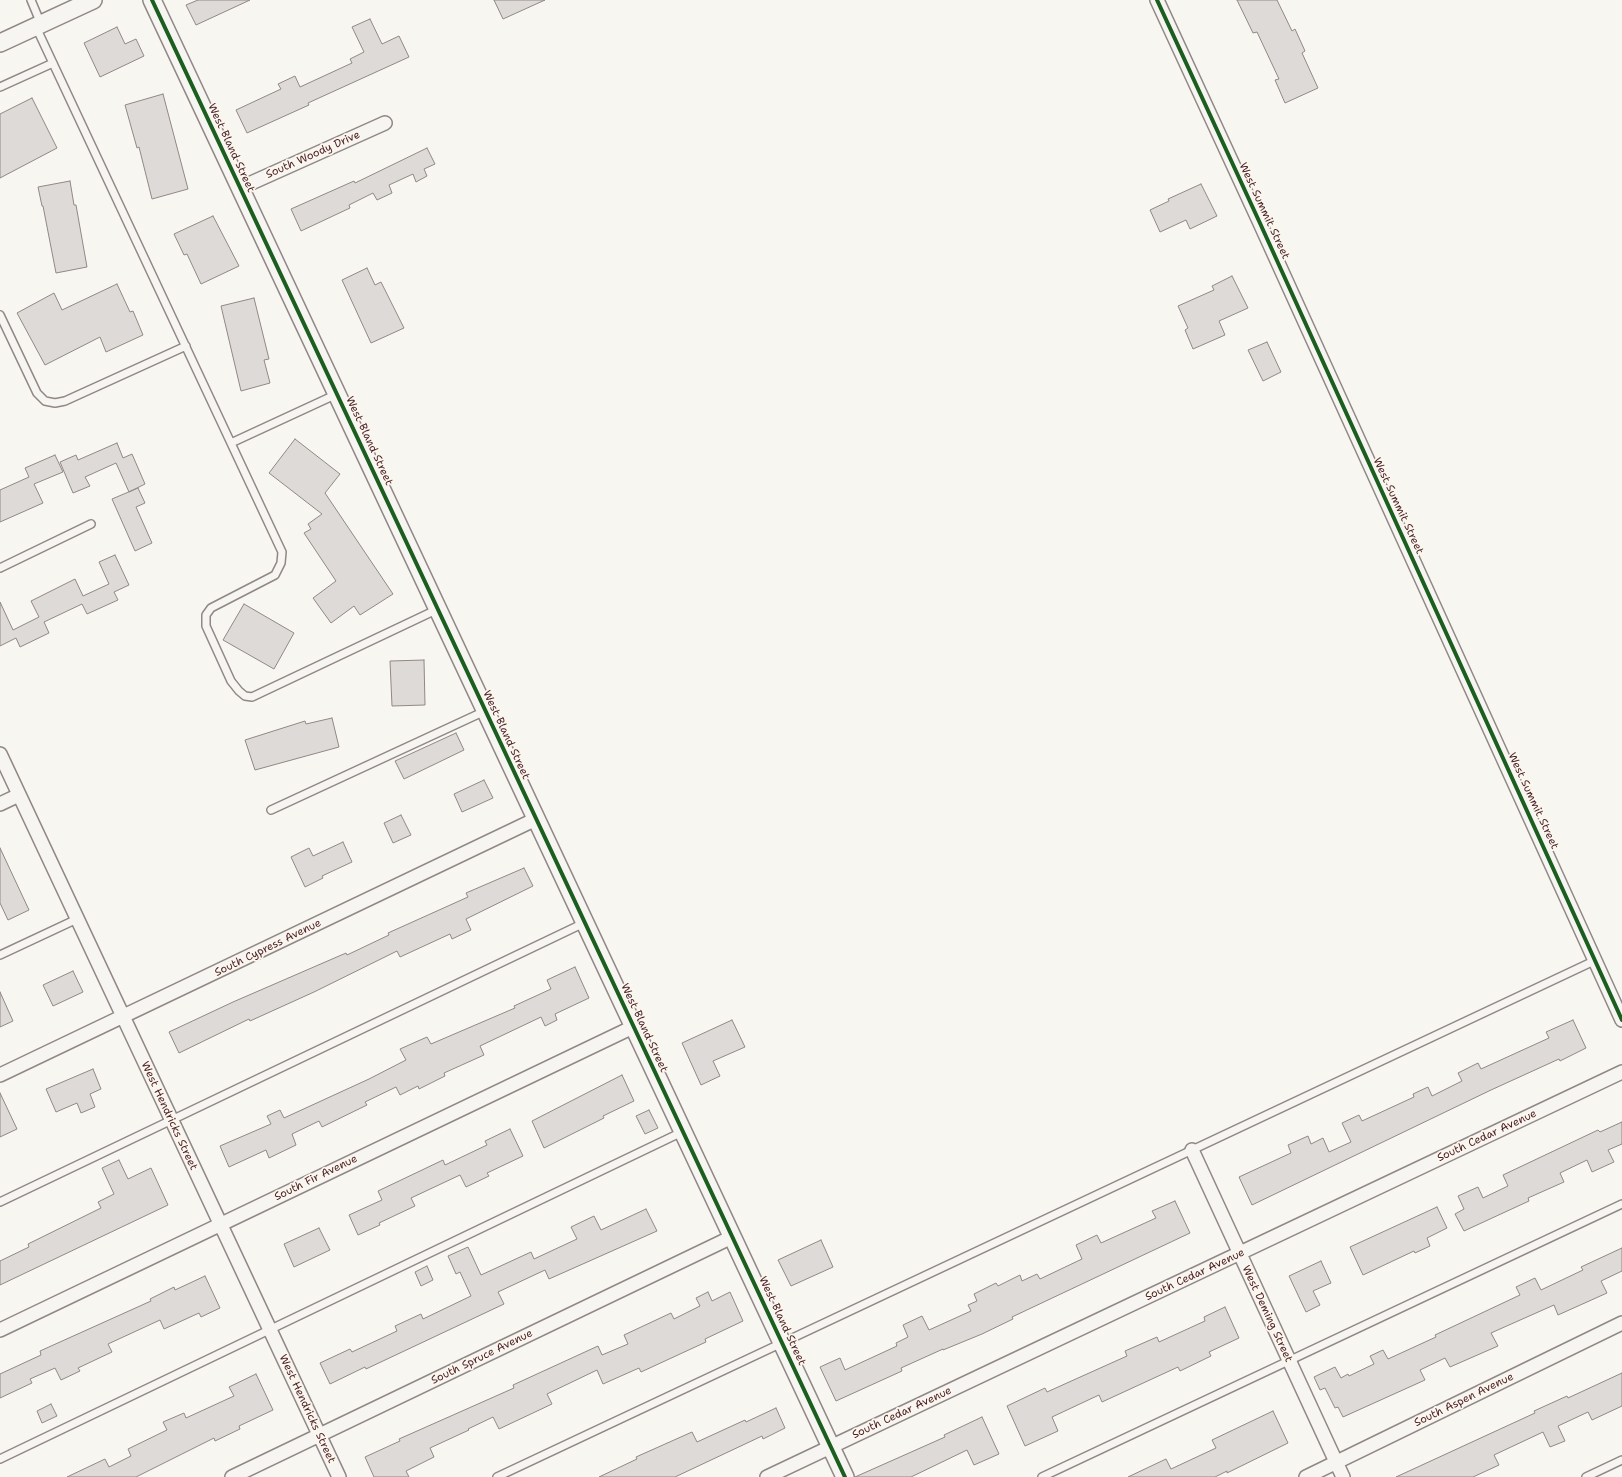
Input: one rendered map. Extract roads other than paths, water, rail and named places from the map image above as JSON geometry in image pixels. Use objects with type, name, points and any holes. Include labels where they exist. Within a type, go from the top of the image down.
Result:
[{"type":"street","points":[[0,43],[93,0]]},
{"type":"street","name":"West Bland Street","points":[[152,0],[845,1477]]},
{"type":"street","name":"West Summit Street","points":[[1156,0],[1596,960],[1622,1020]]},
{"type":"street","name":"South Woody Drive","points":[[240,188],[385,123]]},
{"type":"street","name":"West Hendricks Street","points":[[0,754],[339,1477]]},
{"type":"street","points":[[0,804],[19,795]]},
{"type":"street","name":"South Cypress Avenue","points":[[0,1075],[536,819]]},
{"type":"street","name":"South Fir Avenue","points":[[0,1330],[633,1027]]},
{"type":"street","name":"South Cedar Avenue","points":[[767,1477],[1622,1072]]},
{"type":"street","name":"West Deming Street","points":[[1192,1150],[1343,1477]]},
{"type":"street","name":"South Spruce Avenue","points":[[232,1477],[732,1237]]},
{"type":"street","name":"South Aspen Avenue","points":[[1306,1477],[1622,1323]]},
{"type":"lane","points":[[31,0],[53,63],[282,552],[282,564],[275,575],[211,608],[206,615],[206,626],[231,680],[239,692],[245,696],[252,697],[438,610]]},
{"type":"lane","points":[[0,88],[53,63]]},
{"type":"lane","points":[[0,315],[37,393],[45,401],[55,403],[66,401],[186,346]]},
{"type":"lane","points":[[231,443],[337,394]]},
{"type":"lane","points":[[0,568],[91,524]]},
{"type":"lane","points":[[270,810],[485,711]]},
{"type":"lane","points":[[0,955],[77,919]]},
{"type":"lane","points":[[0,1202],[584,923]]},
{"type":"lane","points":[[497,1477],[1596,960]]},
{"type":"lane","points":[[0,1459],[682,1132]]},
{"type":"lane","points":[[1042,1477],[1622,1204]]},
{"type":"lane","points":[[1586,1477],[1622,1460]]}]
